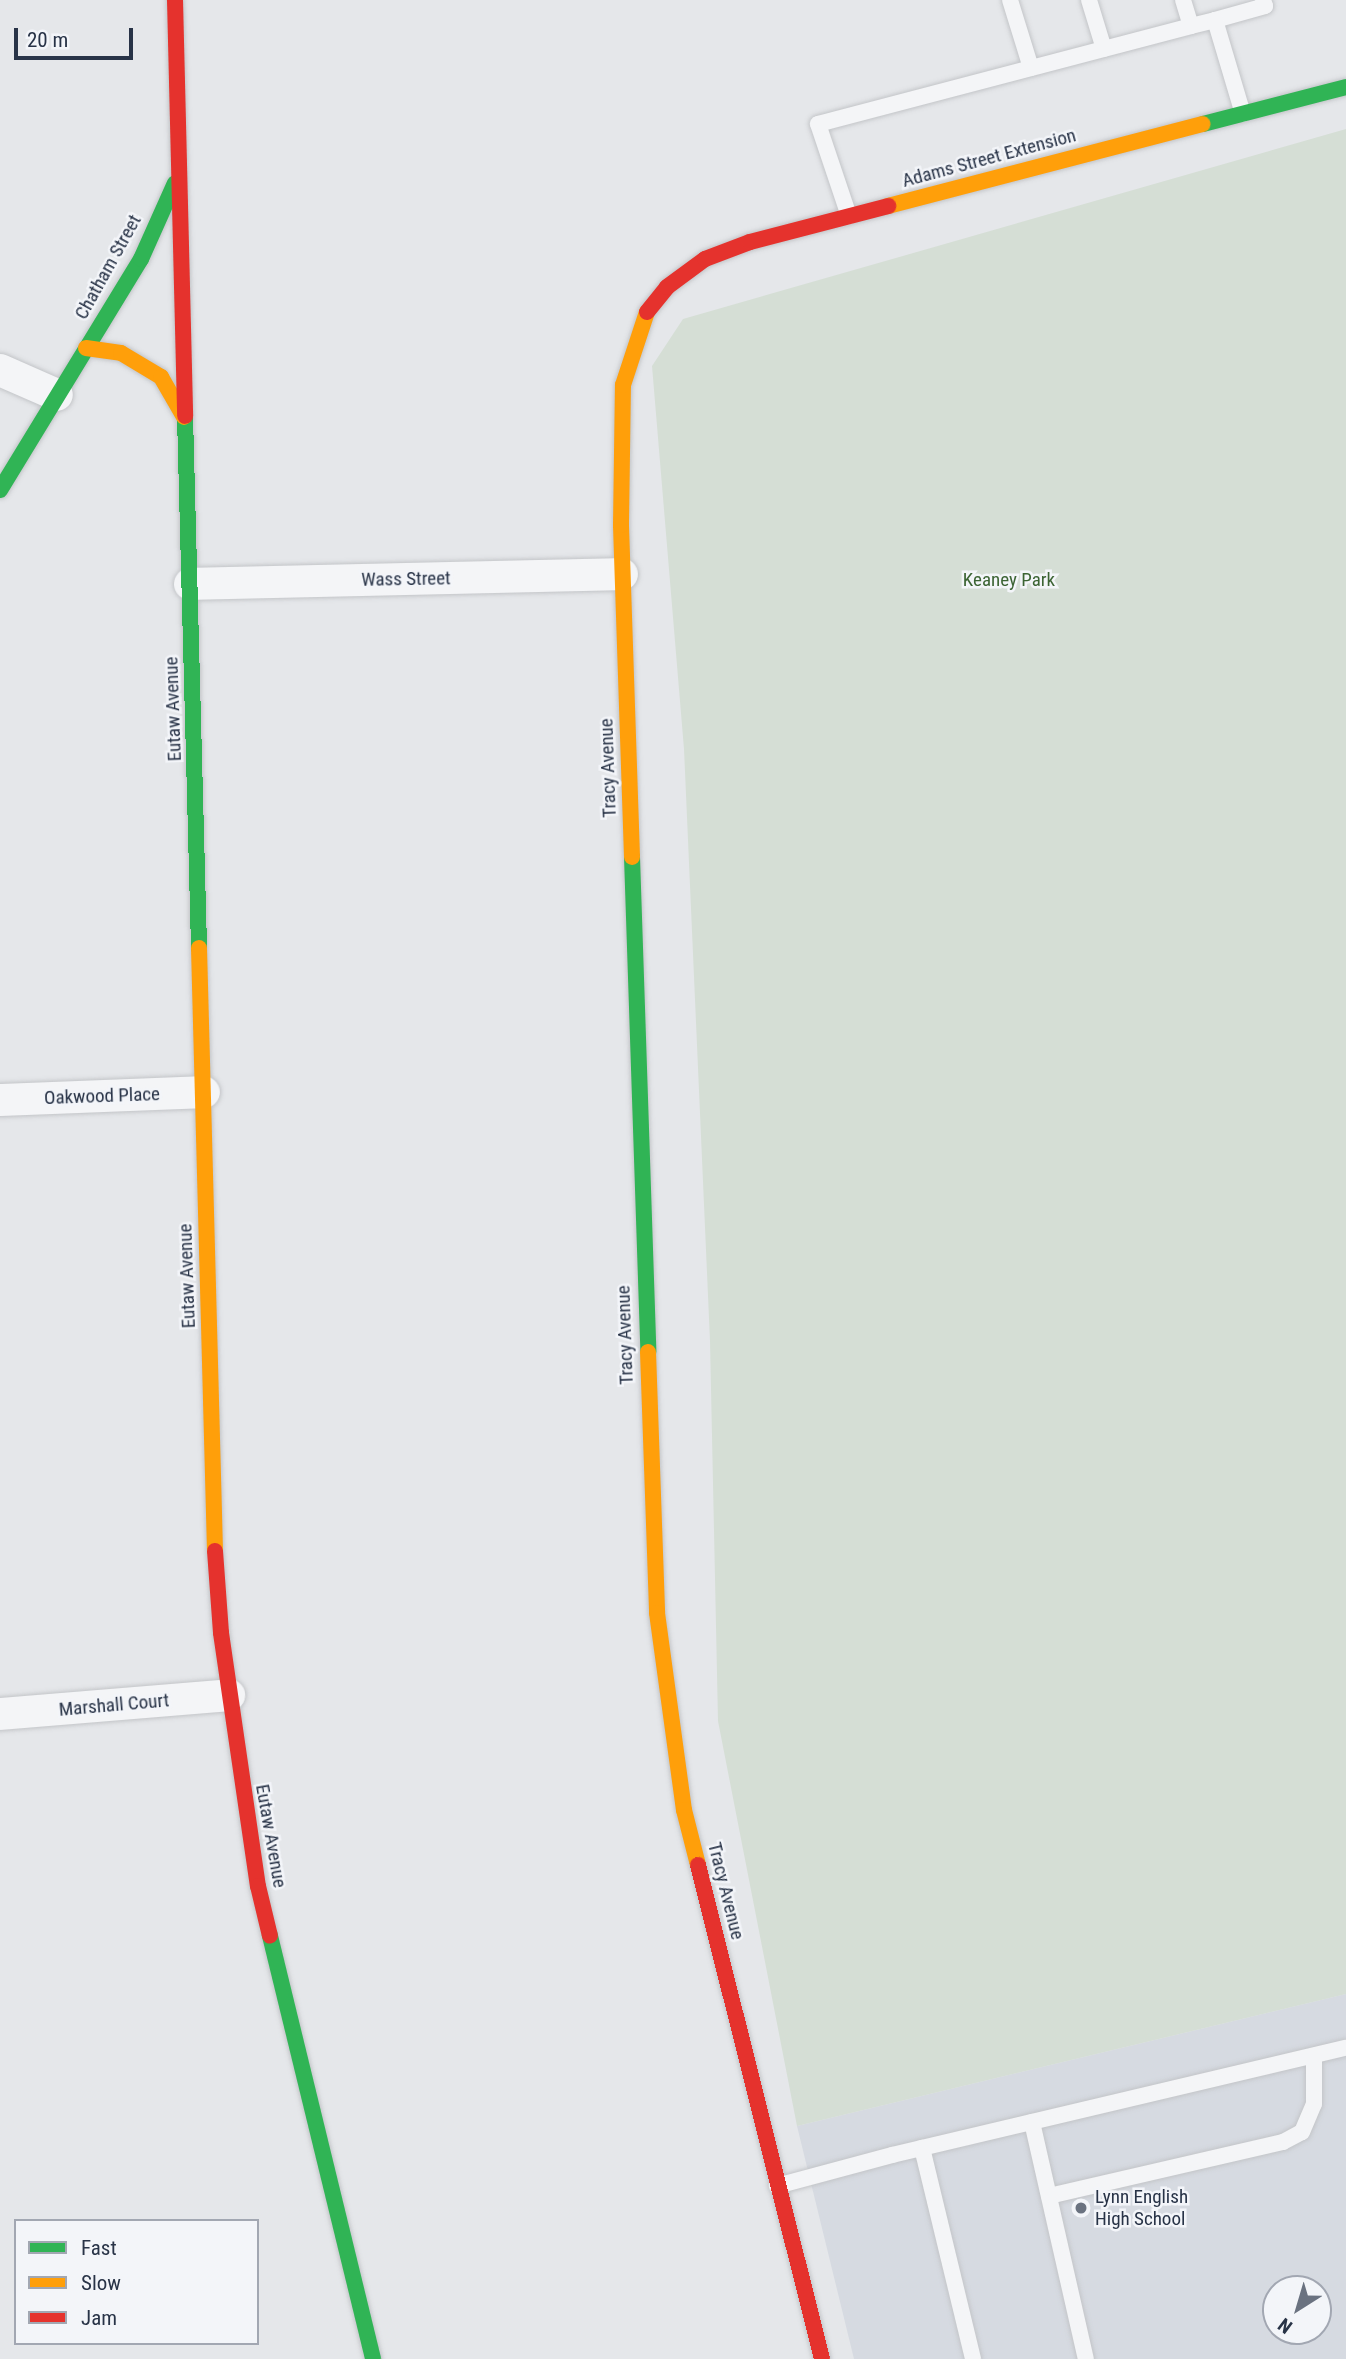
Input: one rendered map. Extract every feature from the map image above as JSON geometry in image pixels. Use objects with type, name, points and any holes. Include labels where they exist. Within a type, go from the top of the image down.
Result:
[{"type":"street","name":"Chatham Street","points":[[0,490],[141,259],[178,175],[174,0]]},
{"type":"street","name":"Adams Street Extension","points":[[658,298],[705,259],[849,216],[1346,87]]},
{"type":"street","name":"Eutaw Avenue","points":[[178,175],[204,1092],[213,1531],[229,1695],[258,1886],[373,2359]]},
{"type":"street","name":"Tracy Avenue","points":[[658,298],[632,346],[623,385],[622,574],[657,1613],[684,1810],[822,2359]]},
{"type":"street","points":[[86,348],[121,353],[161,377],[185,418]]},
{"type":"street","points":[[0,370],[57,395]]},
{"type":"street","name":"Wass Street","points":[[190,584],[622,574]]},
{"type":"street","name":"Oakwood Place","points":[[0,1100],[204,1092]]},
{"type":"street","name":"Marshall Court","points":[[0,1714],[229,1695]]},
{"type":"lane","points":[[1010,0],[1031,68]]},
{"type":"lane","points":[[1089,0],[1104,49]]},
{"type":"lane","points":[[1183,0],[1191,26]]},
{"type":"lane","points":[[849,216],[818,124],[1215,20],[1265,6],[1263,0]]},
{"type":"lane","points":[[1215,20],[1243,114]]},
{"type":"lane","points":[[777,2186],[922,2148],[1346,2048]]},
{"type":"lane","points":[[1049,2196],[1283,2142],[1302,2132],[1314,2104],[1314,2056]]},
{"type":"lane","points":[[1032,2122],[1086,2359]]},
{"type":"lane","points":[[922,2148],[973,2359]]},
{"type":"shaded area","name":"Lynn English High School","points":[[1346,1994],[1346,2359],[854,2359],[797,2126]]},
{"type":"green space","name":"Keaney Park","points":[[1346,129],[1346,1994],[797,2126],[718,1721],[710,1341],[684,749],[652,366],[683,319]]},
{"type":"traffic: fast","points":[[1203,124],[1346,87]]},
{"type":"traffic: fast","points":[[0,490],[141,259],[175,183]]},
{"type":"traffic: fast","points":[[185,416],[199,948]]},
{"type":"traffic: fast","points":[[632,857],[648,1352]]},
{"type":"traffic: fast","points":[[270,1936],[373,2359]]},
{"type":"traffic: slow","points":[[888,206],[1203,124]]},
{"type":"traffic: slow","points":[[632,857],[621,525],[623,385],[647,312]]},
{"type":"traffic: slow","points":[[86,348],[121,353],[161,377],[184,417]]},
{"type":"traffic: slow","points":[[199,948],[215,1551]]},
{"type":"traffic: slow","points":[[648,1352],[657,1613],[684,1810],[698,1865]]},
{"type":"traffic: jam","points":[[175,0],[185,416]]},
{"type":"traffic: jam","points":[[647,312],[667,287],[705,259],[750,242],[888,206]]},
{"type":"traffic: jam","points":[[215,1551],[221,1633],[258,1886],[270,1936]]},
{"type":"traffic: jam","points":[[698,1865],[822,2359]]},
{"type":"place","name":"Lynn English High School","points":[[1081,2208]]}]
